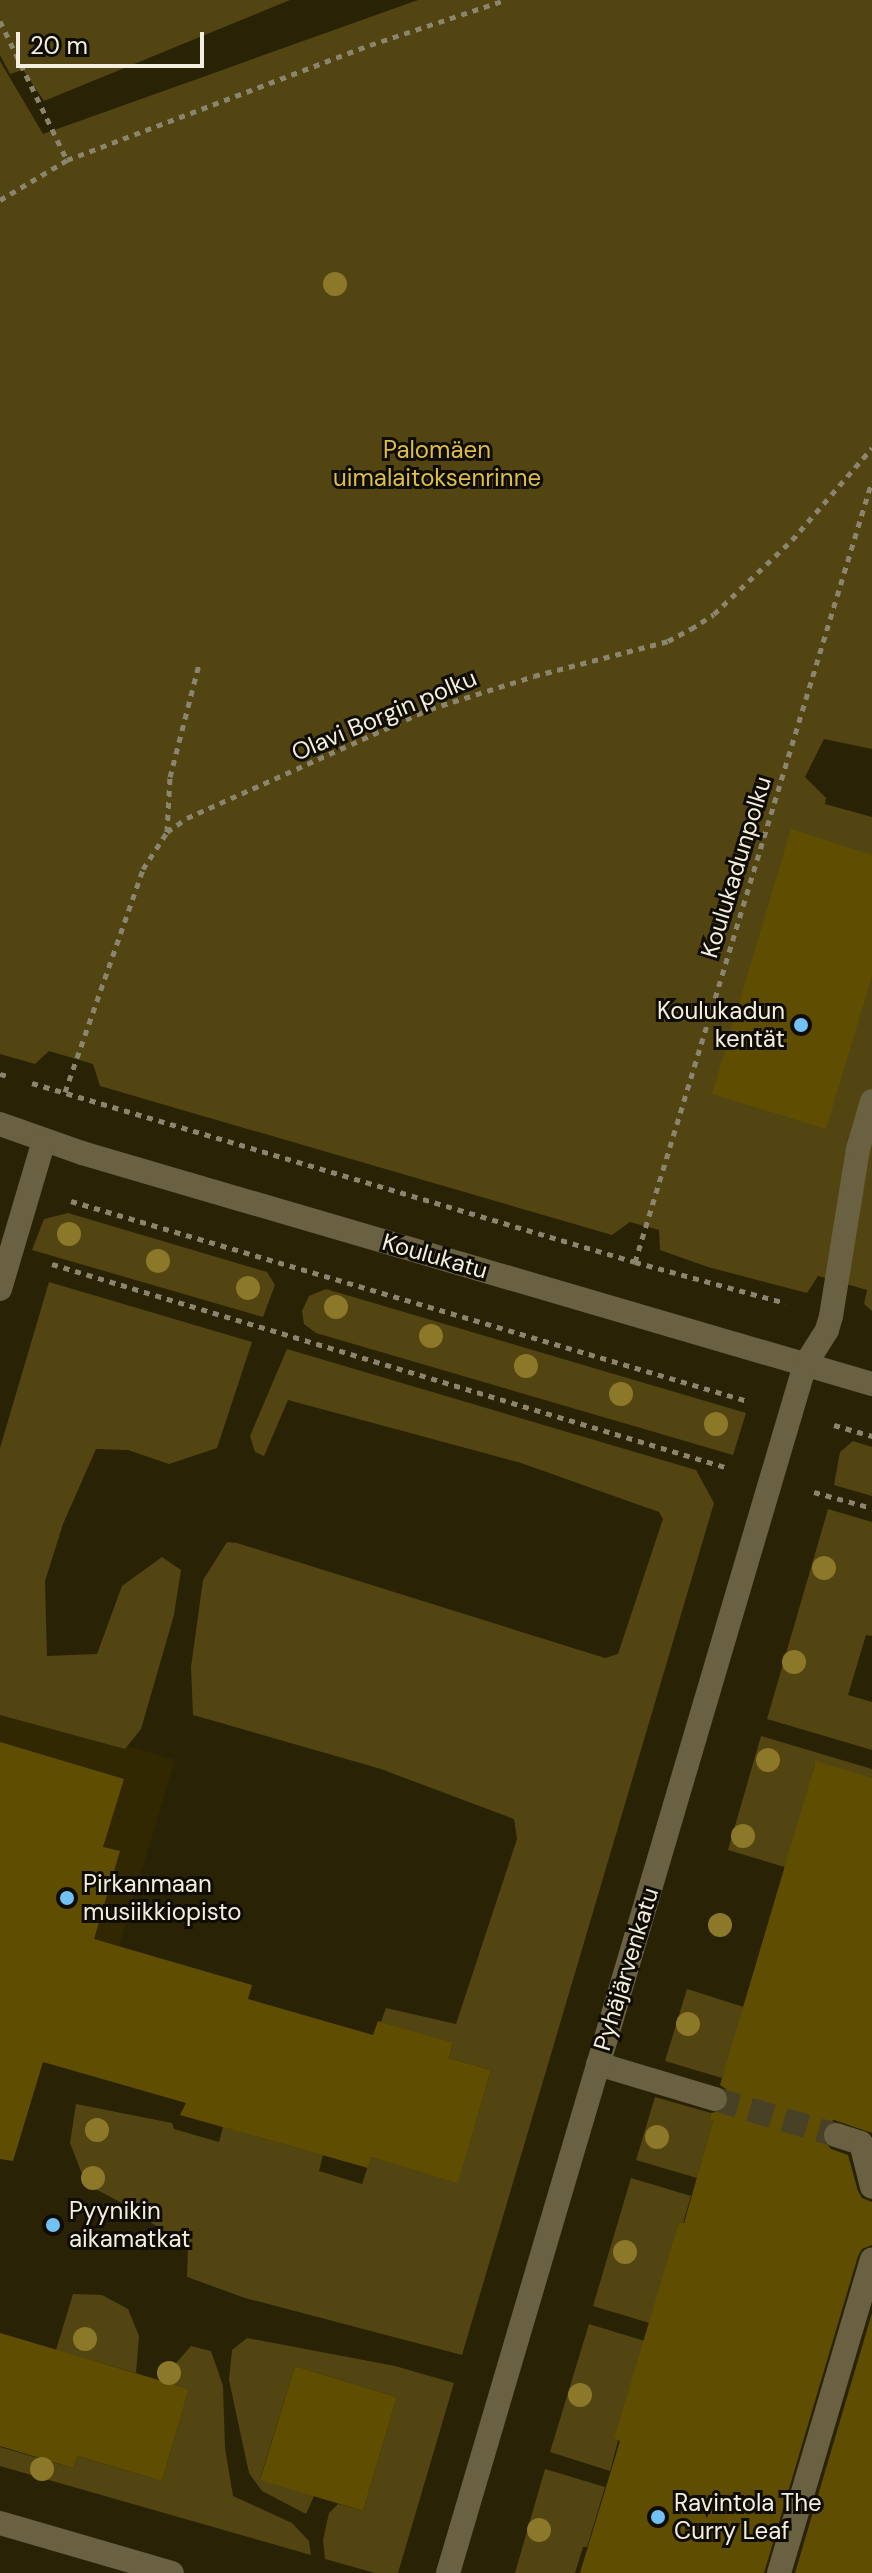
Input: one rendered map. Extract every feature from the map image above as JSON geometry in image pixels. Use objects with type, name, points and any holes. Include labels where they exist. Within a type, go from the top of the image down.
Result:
[{"type":"street","name":"Pyhäjärvenkatu","points":[[448,2573],[805,1365],[827,1330],[838,1291],[858,1149],[872,1101]]},
{"type":"street","name":"Koulukatu","points":[[0,1124],[44,1140],[872,1384]]},
{"type":"street","points":[[0,1289],[44,1140]]},
{"type":"street","points":[[598,2064],[715,2099]]},
{"type":"street","points":[[836,2135],[861,2143],[872,2187]]},
{"type":"street","points":[[779,2573],[872,2260]]},
{"type":"street","points":[[0,2523],[172,2573]]},
{"type":"path","points":[[0,200],[67,160],[370,45],[505,0]]},
{"type":"path","points":[[0,21],[67,160]]},
{"type":"path","name":"Olavi Borgin polku","points":[[65,1092],[143,869],[167,832],[187,818],[430,709],[679,635],[714,614],[750,582],[792,540],[872,448]]},
{"type":"path","name":"Koulukadunpolku","points":[[635,1262],[872,481]]},
{"type":"path","points":[[167,832],[170,777],[199,664]]},
{"type":"path","points":[[0,1074],[635,1262],[831,1316]]},
{"type":"path","points":[[30,1187],[872,1436]]},
{"type":"path","points":[[10,1257],[45,1261],[872,1508]]},
{"type":"shaded area","name":"Pirkanmaan musiikkiopisto","points":[[0,1708],[175,1760],[85,2061],[0,2036]]},
{"type":"green space","points":[[0,0],[290,0],[44,101],[23,70],[10,74],[0,55]]},
{"type":"green space","name":"Palomäen uimalaitoksenrinne","points":[[418,0],[872,0],[872,749],[824,739],[805,777],[826,798],[825,804],[872,817],[872,1311],[864,1304],[867,1290],[818,1276],[807,1293],[708,1267],[660,1250],[659,1230],[630,1222],[612,1235],[100,1086],[93,1064],[49,1051],[35,1064],[0,1054],[0,61],[43,134]]},
{"type":"green space","points":[[68,1213],[267,1272],[275,1285],[263,1317],[32,1250],[44,1219]]},
{"type":"green space","points":[[49,1282],[252,1342],[217,1448],[169,1464],[128,1450],[96,1449],[63,1524],[45,1581],[47,1656],[97,1654],[122,1586],[162,1557],[181,1570],[174,1615],[141,1729],[125,1749],[0,1715],[0,1448]]},
{"type":"green space","points":[[326,1289],[746,1413],[733,1455],[316,1333],[304,1324],[302,1311],[309,1296]]},
{"type":"green space","points":[[287,1349],[696,1470],[714,1503],[462,2355],[245,2298],[187,2277],[188,2247],[120,2202],[86,2184],[70,2143],[76,2104],[172,2123],[174,2129],[219,2142],[223,2127],[323,2155],[319,2171],[362,2184],[371,2157],[458,2182],[491,2070],[449,2058],[453,2044],[381,2022],[386,2008],[456,2024],[517,1839],[514,1819],[381,1769],[193,1715],[191,1667],[203,1580],[227,1542],[237,1543],[605,1658],[618,1654],[663,1519],[659,1512],[521,1463],[288,1400],[264,1456],[255,1452],[250,1436]]},
{"type":"green space","points":[[853,1441],[872,1447],[872,1496],[834,1485],[840,1452]]},
{"type":"green space","points":[[828,1509],[872,1522],[872,1636],[866,1635],[848,1695],[872,1702],[872,1750],[767,1719]]},
{"type":"green space","points":[[761,1736],[872,1769],[872,1778],[815,1764],[788,1868],[728,1850]]},
{"type":"green space","points":[[687,1989],[747,2008],[722,2078],[665,2061]]},
{"type":"green space","points":[[655,2097],[711,2113],[709,2119],[713,2121],[697,2178],[636,2160]]},
{"type":"green space","points":[[631,2178],[691,2196],[683,2223],[679,2222],[653,2324],[593,2306]]},
{"type":"green space","points":[[73,2294],[102,2295],[128,2309],[139,2336],[136,2373],[56,2350]]},
{"type":"green space","points":[[589,2324],[648,2342],[615,2439],[618,2441],[610,2471],[550,2452]]},
{"type":"green space","points":[[247,2338],[395,2366],[454,2383],[398,2573],[375,2573],[325,2559],[323,2540],[329,2513],[338,2504],[363,2511],[397,2397],[295,2366],[260,2479],[314,2496],[306,2514],[262,2491],[249,2473],[229,2380],[232,2350]]},
{"type":"green space","points":[[191,2346],[211,2351],[223,2386],[225,2448],[233,2496],[292,2523],[309,2541],[311,2555],[0,2466],[0,2447],[73,2468],[78,2456],[162,2481],[189,2389],[165,2382],[170,2370]]},
{"type":"green space","points":[[545,2469],[605,2487],[587,2547],[583,2547],[575,2573],[515,2573]]},
{"type":"building","points":[[791,829],[872,855],[872,976],[826,1129],[712,1094]]},
{"type":"building","points":[[0,1742],[124,1779],[103,1847],[120,1851],[94,1939],[252,1985],[248,1999],[373,2035],[378,2021],[453,2043],[449,2058],[491,2070],[458,2183],[371,2157],[368,2168],[180,2115],[186,2103],[43,2062],[13,2161],[0,2159]]},
{"type":"building","points":[[816,1761],[872,1778],[872,2133],[834,2120],[825,2124],[821,2137],[831,2149],[848,2155],[858,2191],[862,2198],[872,2202],[872,2245],[862,2249],[858,2256],[764,2573],[580,2573],[620,2441],[614,2439],[679,2222],[684,2223],[713,2121],[709,2120],[711,2113],[725,2110],[730,2103],[726,2089],[720,2085]]},
{"type":"building","points":[[872,2313],[872,2573],[795,2573]]},
{"type":"building","points":[[0,2333],[189,2389],[162,2481],[78,2456],[73,2468],[0,2446]]},
{"type":"building","points":[[295,2366],[397,2397],[363,2511],[260,2480]]},
{"type":"tunnel","points":[[715,2099],[836,2135]]},
{"type":"place","name":"Koulukadun kentät","points":[[801,1025]]},
{"type":"place","name":"Pirkanmaan musiikkiopisto","points":[[67,1898]]},
{"type":"place","name":"Pyynikin aikamatkat","points":[[53,2225]]},
{"type":"place","name":"Ravintola The Curry Leaf","points":[[658,2517]]}]
